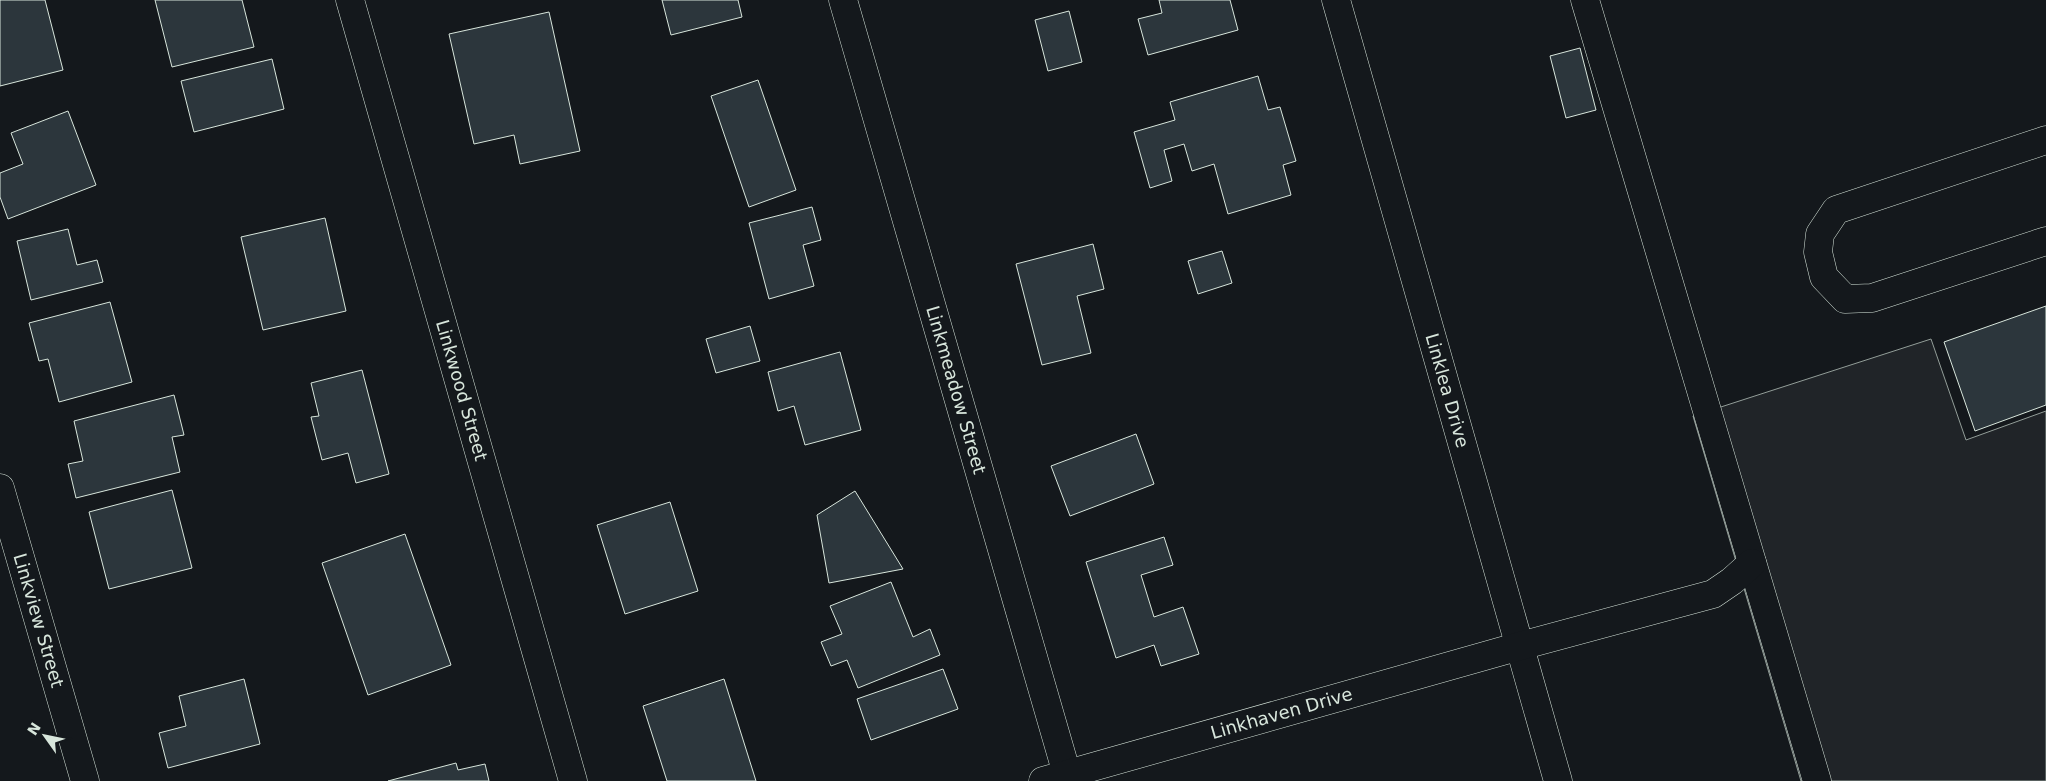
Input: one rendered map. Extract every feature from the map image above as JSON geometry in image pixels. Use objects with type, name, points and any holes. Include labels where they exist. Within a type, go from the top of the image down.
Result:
[{"type":"street","name":"Linkwood Street","points":[[350,0],[573,781]]},
{"type":"street","name":"Linkmeadow Street","points":[[843,0],[1060,779]]},
{"type":"street","name":"Linklea Drive","points":[[1336,0],[1558,781]]},
{"type":"street","points":[[1585,0],[1817,781]]},
{"type":"street","points":[[2046,140],[1836,210],[1820,234],[1818,252],[1824,277],[1845,300],[1872,298],[2046,241]]},
{"type":"street","name":"Linkview Street","points":[[0,488],[85,781]]},
{"type":"street","name":"Linkhaven Drive","points":[[1060,779],[1520,646],[1713,594],[1732,582],[1752,563]]},
{"type":"shaded area","points":[[1931,339],[1966,440],[2046,411],[2046,781],[1801,781],[1693,416]]},
{"type":"building","points":[[0,0],[45,0],[63,70],[0,86]]},
{"type":"building","points":[[155,0],[242,0],[254,47],[172,67]]},
{"type":"building","points":[[662,0],[738,0],[742,17],[671,35]]},
{"type":"building","points":[[1159,0],[1230,0],[1238,30],[1148,55],[1138,19],[1162,13]]},
{"type":"building","points":[[1069,11],[1082,62],[1048,71],[1035,20]]},
{"type":"building","points":[[549,12],[580,151],[520,164],[514,135],[474,144],[449,34]]},
{"type":"building","points":[[1580,48],[1596,110],[1566,118],[1550,56]]},
{"type":"building","points":[[272,59],[284,109],[194,132],[181,81]]},
{"type":"building","points":[[1258,76],[1268,110],[1280,107],[1296,161],[1283,165],[1291,195],[1228,214],[1214,164],[1192,171],[1184,144],[1164,150],[1172,181],[1150,188],[1134,132],[1175,120],[1170,102]]},
{"type":"building","points":[[758,80],[796,190],[749,207],[711,96]]},
{"type":"building","points":[[68,111],[96,185],[8,219],[0,197],[0,173],[23,164],[11,133]]},
{"type":"building","points":[[812,207],[821,240],[803,245],[814,286],[769,299],[749,223]]},
{"type":"building","points":[[325,218],[346,311],[263,330],[241,237]]},
{"type":"building","points":[[68,229],[77,265],[97,260],[103,282],[31,300],[17,241]]},
{"type":"building","points":[[1093,244],[1104,289],[1077,296],[1091,353],[1042,365],[1016,264]]},
{"type":"building","points":[[1222,251],[1232,283],[1198,294],[1188,261]]},
{"type":"building","points":[[110,302],[132,382],[59,402],[48,359],[39,361],[29,323]]},
{"type":"building","points":[[2046,306],[2046,405],[1975,431],[1944,342]]},
{"type":"building","points":[[750,326],[760,361],[716,373],[706,339]]},
{"type":"building","points":[[840,352],[861,430],[805,445],[794,406],[778,411],[768,372]]},
{"type":"building","points":[[362,370],[389,474],[356,483],[348,453],[322,460],[311,417],[319,416],[311,383]]},
{"type":"building","points":[[174,395],[184,435],[172,437],[180,472],[76,498],[68,464],[83,461],[74,421]]},
{"type":"building","points":[[1136,434],[1154,484],[1070,516],[1051,466]]},
{"type":"building","points":[[172,490],[192,568],[109,589],[89,512]]},
{"type":"building","points":[[855,491],[903,569],[829,583],[817,515]]},
{"type":"building","points":[[670,502],[698,591],[625,614],[597,525]]},
{"type":"building","points":[[405,534],[451,665],[368,695],[322,563]]},
{"type":"building","points":[[1164,537],[1173,565],[1141,575],[1154,617],[1183,607],[1199,654],[1161,666],[1154,645],[1116,658],[1086,562]]},
{"type":"building","points":[[891,582],[913,637],[930,629],[940,655],[858,688],[847,660],[831,666],[821,642],[842,634],[830,606]]},
{"type":"building","points":[[943,669],[958,709],[871,740],[857,699]]},
{"type":"building","points":[[244,679],[260,744],[168,768],[159,733],[186,726],[179,696]]},
{"type":"building","points":[[724,679],[756,781],[667,781],[643,706]]},
{"type":"building","points":[[456,763],[458,770],[485,764],[489,781],[388,781]]}]
